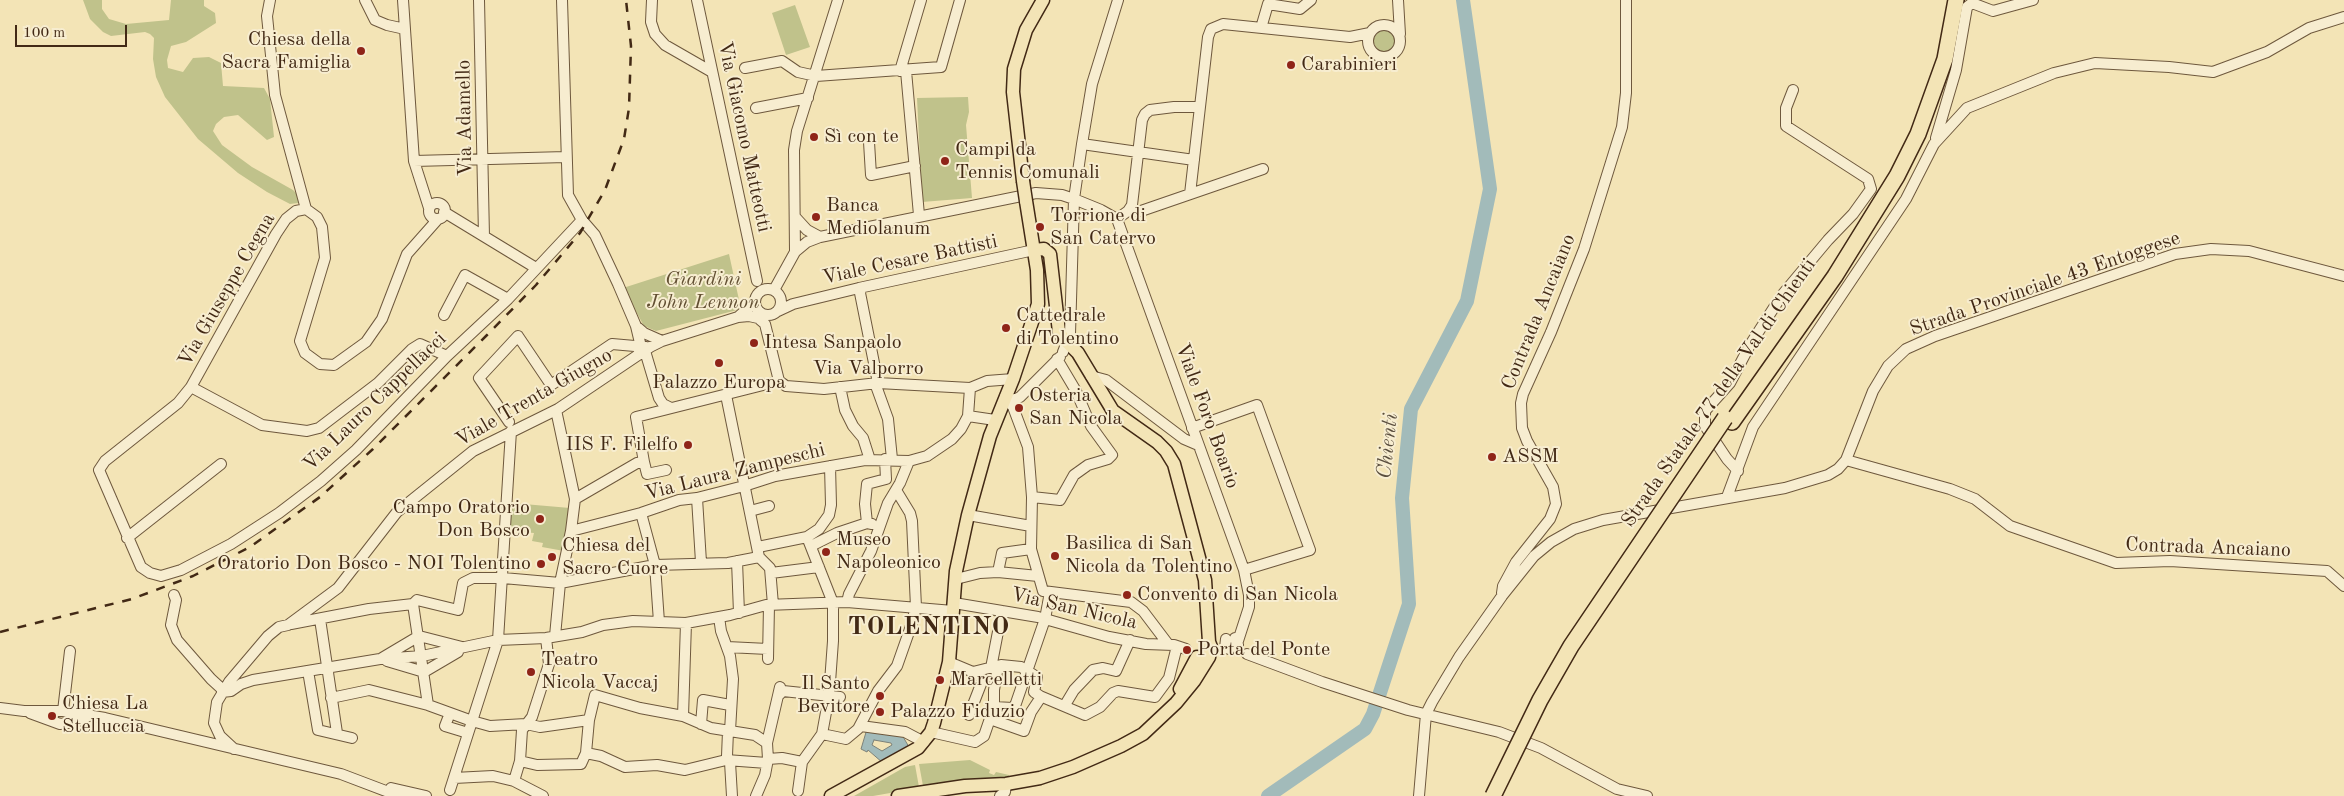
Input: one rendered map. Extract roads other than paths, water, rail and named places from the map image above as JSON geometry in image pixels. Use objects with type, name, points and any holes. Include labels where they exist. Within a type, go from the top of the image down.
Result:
[{"type":"highway","name":"Strada Statale 77 della Val di Chienti","points":[[1502,796],[1549,702],[1579,650],[1886,180],[1910,131],[1935,60],[1947,0]]},
{"type":"highway","name":"Strada Statale 77 della Val di Chienti","points":[[1493,796],[1535,708],[1571,646],[1729,420],[1835,276],[1898,176],[1918,134],[1945,59],[1956,0]]},
{"type":"main road","points":[[831,796],[902,758],[928,737],[949,662],[956,575],[968,515],[995,420],[1013,379],[1038,304],[1039,285],[1023,181],[1013,92],[1014,69],[1026,30],[1043,0]]},
{"type":"main road","points":[[898,796],[965,786],[1003,790],[1073,767],[1121,746],[1143,734],[1176,703],[1191,653],[1203,643],[1209,642],[1205,580],[1174,464],[1166,451],[1157,442],[1113,411],[1078,353],[1062,353],[1050,254],[1044,249],[1034,250]]},
{"type":"street","points":[[270,0],[267,16],[275,95],[306,209]]},
{"type":"street","points":[[365,0],[374,20],[405,29]]},
{"type":"street","points":[[403,0],[414,161],[434,218],[441,216],[484,236],[536,268]]},
{"type":"street","name":"Via Adamello","points":[[479,0],[484,158],[484,236]]},
{"type":"street","points":[[562,0],[568,195],[582,220],[596,235],[636,326],[659,398],[663,404],[671,408]]},
{"type":"street","points":[[652,0],[651,22],[654,34],[665,45],[712,72]]},
{"type":"street","name":"Via Giacomo Matteotti","points":[[696,0],[757,281],[766,294]]},
{"type":"street","points":[[795,248],[796,217],[792,176],[794,150],[838,0]]},
{"type":"street","points":[[918,215],[915,166],[903,71],[921,0]]},
{"type":"street","points":[[744,68],[782,61],[798,72],[816,76],[941,67],[960,0]]},
{"type":"street","points":[[1032,497],[1060,500],[1074,475],[1088,465],[1108,459],[1112,455],[1091,426],[1062,353],[1074,199],[1082,144],[1092,84],[1118,0]]},
{"type":"street","points":[[1261,28],[1268,4],[1300,9],[1311,0]]},
{"type":"street","name":"Contrada Ancaiano","points":[[1426,714],[1459,657],[1502,596],[1503,586],[1516,562],[1550,519],[1556,504],[1552,487],[1522,428],[1521,404],[1523,394],[1552,332],[1584,249],[1622,128],[1626,93],[1626,0]]},
{"type":"street","points":[[1727,497],[1753,427],[1906,200],[1934,144],[1956,70],[1967,7],[1972,3],[1993,11],[2033,0]]},
{"type":"street","points":[[1350,38],[1370,33],[1376,26],[1386,24],[1394,19],[1398,5]]},
{"type":"street","points":[[1190,194],[1208,37],[1211,29],[1223,24],[1350,38],[1369,47],[1381,57],[1391,56],[1399,49],[1401,39],[1398,5]]},
{"type":"street","points":[[1934,144],[1967,108],[2054,73],[2095,63],[2169,66],[2212,72],[2267,52],[2309,28],[2344,17]]},
{"type":"street","points":[[1386,24],[1396,29],[1400,34]]},
{"type":"street","points":[[1369,47],[1370,33]]},
{"type":"street","points":[[1738,470],[1727,459],[1705,426],[1705,411],[1730,383],[1750,345],[1782,295],[1828,240],[1854,214],[1870,189],[1868,179],[1786,126],[1786,108],[1792,90]]},
{"type":"street","points":[[756,108],[808,98]]},
{"type":"street","points":[[744,316],[766,294],[795,248],[820,237],[918,215],[1036,192],[1062,195],[1074,199],[1117,219],[1128,211],[1132,205],[1138,152],[1145,114],[1166,107],[1200,107]]},
{"type":"street","points":[[869,142],[871,175],[915,166]]},
{"type":"street","points":[[1082,144],[1194,160]]},
{"type":"street","points":[[414,161],[566,157]]},
{"type":"street","points":[[1128,211],[1141,211],[1263,169]]},
{"type":"street","points":[[431,208],[442,205],[441,216]]},
{"type":"street","name":"Via Giuseppe Cegna","points":[[421,236],[431,208]]},
{"type":"street","name":"Via Giuseppe Cegna","points":[[127,538],[100,470],[105,461],[178,403],[191,387],[286,219],[296,211],[306,209],[317,218],[322,226],[325,258],[300,341],[305,353],[320,364],[334,365],[366,342],[382,320],[407,254],[421,236],[441,216]]},
{"type":"street","points":[[796,217],[807,230],[820,237]]},
{"type":"street","name":"Viale Foro Boario","points":[[1117,219],[1244,570],[1249,601],[1248,613],[1242,628],[1231,643]]},
{"type":"street","name":"Via Lauro Cappellacci","points":[[127,538],[141,567],[150,573],[161,576],[181,570],[231,544],[278,513],[321,481],[363,443],[447,356],[508,299],[536,268],[556,250],[582,220]]},
{"type":"street","name":"Strada Provinciale 43 Entoggese","points":[[1846,460],[1873,391],[1888,366],[1906,349],[1935,336],[2175,254],[2211,249],[2249,251],[2344,276]]},
{"type":"street","name":"Viale Cesare Battisti","points":[[776,313],[793,304],[1034,250]]},
{"type":"street","points":[[444,314],[464,275],[508,299]]},
{"type":"street","points":[[859,288],[876,383],[888,419],[886,479],[867,484],[865,504],[867,523]]},
{"type":"street","points":[[766,294],[793,304]]},
{"type":"street","points":[[766,294],[781,304],[768,332]]},
{"type":"street","points":[[766,294],[762,313],[776,313]]},
{"type":"street","points":[[666,470],[647,474],[636,417],[779,381],[765,324],[758,318],[744,316]]},
{"type":"street","name":"Viale Trenta Giugno","points":[[216,728],[214,714],[223,691],[268,636],[279,627],[288,625],[338,588],[397,512],[472,451],[510,427],[556,410],[644,350],[662,341],[744,316]]},
{"type":"street","points":[[636,326],[644,333],[662,341]]},
{"type":"street","points":[[449,794],[498,640],[503,578],[510,427],[479,378],[518,336],[551,385],[612,344],[644,350]]},
{"type":"street","points":[[191,387],[262,425],[307,431],[319,428],[378,383],[412,349],[420,344],[447,356]]},
{"type":"street","points":[[1005,398],[1014,400],[1020,397],[1062,353]]},
{"type":"street","points":[[1092,376],[1106,380],[1184,439],[1198,445]]},
{"type":"street","name":"Via Valporro","points":[[779,381],[786,386],[824,389],[876,383],[970,388],[987,382],[1013,379]]},
{"type":"street","points":[[840,387],[845,410],[853,426],[863,438],[870,460]]},
{"type":"street","points":[[847,602],[849,594],[871,551],[888,503],[909,461],[927,456],[958,434],[968,416],[970,388]]},
{"type":"street","points":[[726,395],[759,552],[770,568],[771,605],[768,654],[727,647]]},
{"type":"street","points":[[1005,398],[1013,407],[1028,447],[1032,497],[1031,549],[1038,576],[1050,590],[1131,602],[1191,653]]},
{"type":"street","points":[[1192,428],[1257,405],[1310,550],[1244,570]]},
{"type":"street","points":[[514,781],[520,761],[522,730],[532,718],[549,664],[551,637],[575,499],[556,410]]},
{"type":"street","points":[[968,416],[995,420]]},
{"type":"street","name":"Via Laura Zampeschi","points":[[571,530],[642,513],[679,500],[697,498],[744,486],[775,476],[870,460],[909,461]]},
{"type":"street","points":[[1502,596],[1534,556],[1550,542],[1574,529],[1603,520],[1785,488],[1813,481],[1838,469],[1846,460]]},
{"type":"street","name":"Contrada Ancaiano","points":[[1846,460],[1950,489],[1975,499],[2010,526],[2116,563],[2170,561],[2327,571],[2344,586]]},
{"type":"street","points":[[575,499],[584,496],[637,464],[644,462]]},
{"type":"street","points":[[127,538],[221,464]]},
{"type":"street","points":[[809,542],[829,515],[832,487],[830,466]]},
{"type":"street","points":[[822,734],[846,739],[860,726],[878,691],[897,666],[910,629],[915,607],[916,568],[910,513],[896,490]]},
{"type":"street","points":[[697,498],[701,562]]},
{"type":"street","points":[[750,511],[769,506]]},
{"type":"street","points":[[642,513],[655,565],[659,622]]},
{"type":"street","points":[[968,515],[1031,526]]},
{"type":"street","points":[[288,625],[369,609],[413,604],[418,600],[458,610],[463,583],[473,578],[503,578],[560,583],[655,565],[732,562],[759,552],[809,542],[867,523],[880,525]]},
{"type":"street","points":[[798,791],[802,762],[822,734],[835,696],[833,603],[809,542]]},
{"type":"street","points":[[998,572],[1002,554],[1031,549]]},
{"type":"street","points":[[732,562],[739,613]]},
{"type":"street","points":[[770,574],[818,567]]},
{"type":"street","points":[[956,575],[998,572],[1038,576]]},
{"type":"street","points":[[994,707],[1013,708],[1015,706],[1045,620],[1050,590]]},
{"type":"street","points":[[174,595],[176,600],[171,625],[177,640],[223,691],[231,691],[241,684],[253,680],[380,659],[422,656],[465,648]]},
{"type":"street","name":"Via San Nicola","points":[[465,648],[498,640],[551,637],[582,632],[603,625],[633,621],[686,622],[719,618],[771,605],[847,602],[1002,611],[1191,653]]},
{"type":"street","points":[[413,604],[428,705]]},
{"type":"street","points":[[860,726],[928,737],[976,742],[984,736],[994,707],[995,667],[1002,611]]},
{"type":"street","points":[[719,618],[733,679],[730,705],[732,712],[727,756],[730,762],[732,796]]},
{"type":"street","points":[[320,619],[336,733]]},
{"type":"street","points":[[683,716],[686,622]]},
{"type":"street","points":[[1208,628],[1247,654],[1322,682],[1408,710],[1511,736],[1542,748],[1617,788],[1647,796]]},
{"type":"street","points":[[380,659],[419,636],[465,648]]},
{"type":"street","points":[[1065,705],[1074,690],[1093,670],[1103,668],[1116,671],[1130,640]]},
{"type":"street","points":[[1209,642],[1231,643]]},
{"type":"street","points":[[973,672],[995,667],[1021,667],[1037,677],[1034,692],[1054,703],[1065,705],[1085,715],[1100,707],[1113,693],[1118,691],[1154,697],[1191,653],[1218,650],[1231,643]]},
{"type":"street","points":[[380,659],[424,672],[465,648]]},
{"type":"street","points":[[62,711],[70,651]]},
{"type":"street","points":[[949,662],[973,672],[982,680],[969,715]]},
{"type":"street","points":[[308,671],[318,730],[352,738]]},
{"type":"street","points":[[980,686],[994,690]]},
{"type":"street","points":[[331,698],[369,690],[428,705],[490,726],[526,724],[540,727],[589,720]]},
{"type":"street","points":[[756,796],[765,775],[768,761],[767,743],[780,691],[835,696]]},
{"type":"street","points":[[520,761],[537,765],[581,764],[586,753],[594,694],[640,708],[683,716],[711,728],[755,735],[767,743]]},
{"type":"street","points":[[990,719],[1024,732],[1031,712],[1041,696]]},
{"type":"street","points":[[701,724],[703,700],[730,705]]},
{"type":"street","points":[[0,708],[24,711],[62,711],[91,715],[341,774],[400,796]]},
{"type":"street","points":[[24,711],[60,724],[76,722],[91,715]]},
{"type":"street","points":[[450,713],[445,726],[468,733]]},
{"type":"street","points":[[1419,796],[1426,714]]},
{"type":"street","points":[[200,740],[208,736],[216,728],[234,749]]},
{"type":"street","points":[[586,753],[600,756],[625,767],[657,765],[685,770],[718,762],[768,761],[782,758],[802,762]]},
{"type":"street","points":[[454,778],[492,776],[514,781],[543,796]]},
{"type":"street","points":[[382,788],[393,788],[426,796]]},
{"type":"water","points":[[867,729],[902,735],[909,747],[883,763],[868,750],[867,752],[861,749]],"holes":[[[874,740],[891,743],[892,745],[882,751],[872,745]]]},
{"type":"waterway","name":"Chienti","points":[[1268,796],[1365,729],[1373,714],[1409,604],[1402,498],[1411,409],[1467,301],[1490,189],[1463,0]]},
{"type":"railway","points":[[0,632],[132,599],[193,576],[250,547],[320,497],[373,449],[487,335],[536,285],[580,233],[605,190],[624,139],[629,108],[631,46],[626,0]]},
{"type":"place","name":"Chiesa della Sacra Famiglia","points":[[361,51]]},
{"type":"place","name":"Carabinieri","points":[[1291,65]]},
{"type":"place","name":"Sì con te","points":[[814,137]]},
{"type":"place","name":"Campi da Tennis Comunali","points":[[945,161]]},
{"type":"place","name":"Banca Mediolanum","points":[[816,217]]},
{"type":"place","name":"Torrione di San Catervo","points":[[1040,227]]},
{"type":"place","name":"Cattedrale di Tolentino","points":[[1006,328]]},
{"type":"place","name":"Intesa Sanpaolo","points":[[754,343]]},
{"type":"place","name":"Palazzo Europa","points":[[719,363]]},
{"type":"place","name":"Osteria San Nicola","points":[[1019,408]]},
{"type":"place","name":"IIS F. Filelfo","points":[[688,445]]},
{"type":"place","name":"ASSM","points":[[1492,457]]},
{"type":"place","name":"Campo Oratorio Don Bosco","points":[[540,519]]},
{"type":"place","name":"Museo Napoleonico","points":[[826,552]]},
{"type":"place","name":"Basilica di San Nicola da Tolentino","points":[[1055,556]]},
{"type":"place","name":"Chiesa del Sacro Cuore","points":[[552,557]]},
{"type":"place","name":"Oratorio Don Bosco - NOI Tolentino","points":[[541,564]]},
{"type":"place","name":"Convento di San Nicola","points":[[1127,595]]},
{"type":"place","name":"Porta del Ponte","points":[[1187,650]]},
{"type":"place","name":"Teatro Nicola Vaccaj","points":[[531,672]]},
{"type":"place","name":"Marcelletti","points":[[940,680]]},
{"type":"place","name":"Il Santo Bevitore","points":[[880,696]]},
{"type":"place","name":"Palazzo Fiduzio","points":[[880,712]]},
{"type":"place","name":"Chiesa La Stelluccia","points":[[52,716]]},
{"type":"district","name":"TOLENTINO","points":[[929,627]]},
{"type":"park label","name":"Giardini John Lennon","points":[[703,292]]}]
